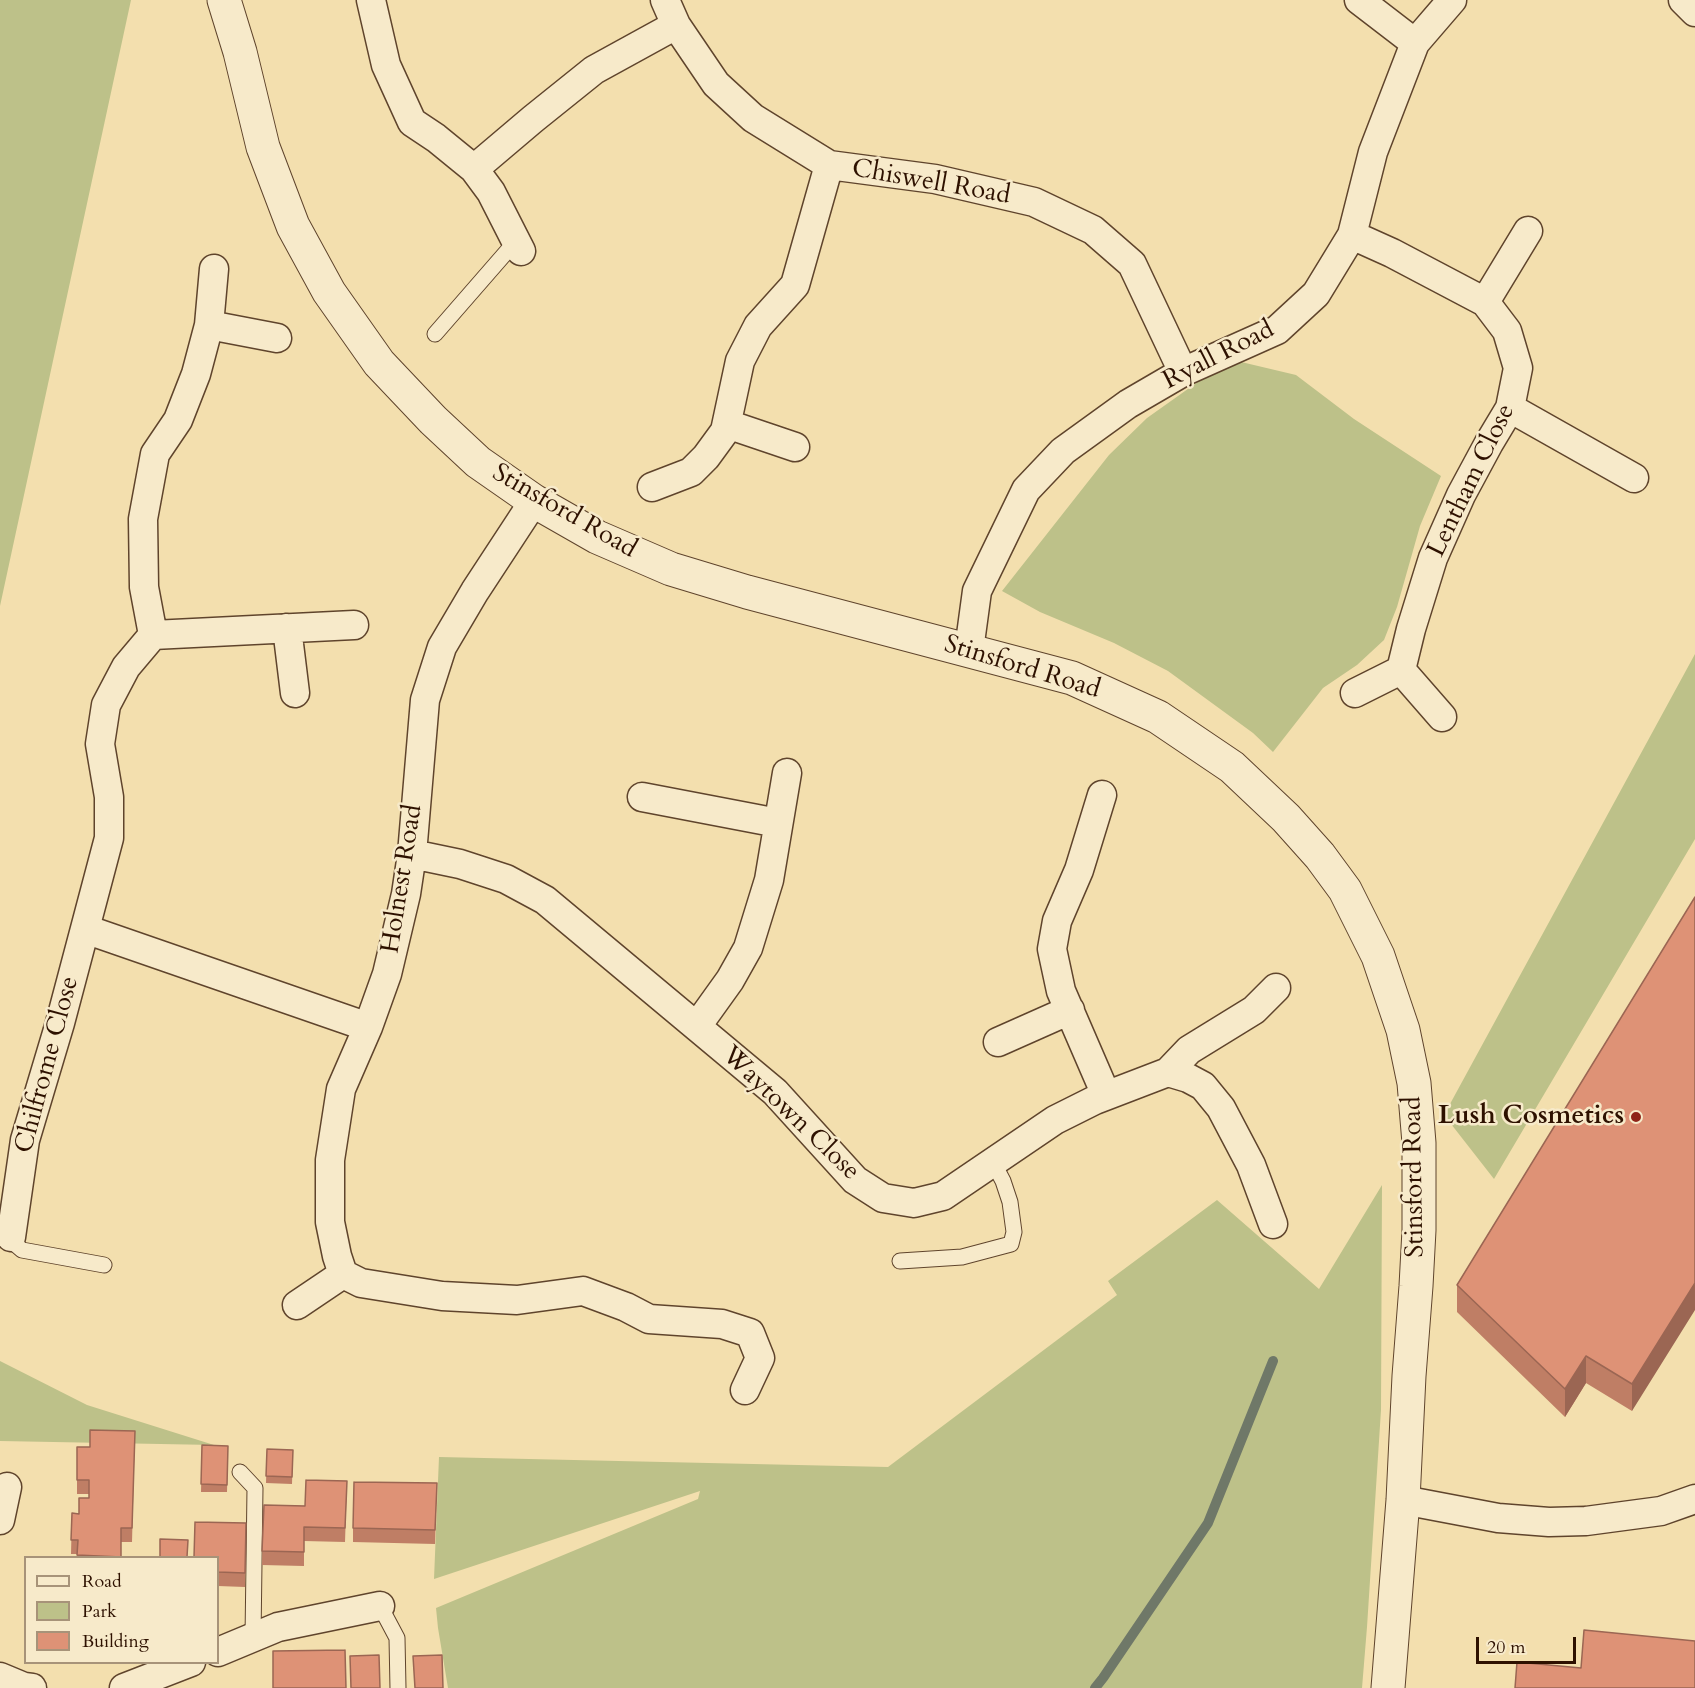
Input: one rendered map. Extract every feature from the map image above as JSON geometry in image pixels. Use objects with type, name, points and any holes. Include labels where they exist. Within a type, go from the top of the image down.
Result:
[{"type":"street","name":"Stinsford Road","points":[[224,0],[240,52],[263,147],[293,225],[329,292],[379,363],[433,420],[478,462],[534,501],[597,537],[671,570],[1072,678],[1158,717],[1232,767],[1286,818],[1320,856],[1345,890],[1378,956],[1404,1030],[1414,1083],[1419,1143],[1419,1230],[1403,1500],[1388,1688]]},
{"type":"street","name":"Stinsford Road","points":[[240,52],[242,0]]},
{"type":"street","points":[[371,0],[386,65],[412,122],[474,169],[490,192],[519,246]]},
{"type":"street","points":[[1359,0],[1415,43]]},
{"type":"street","name":"Ryall Road","points":[[969,650],[977,591],[1026,490],[1063,451],[1128,404],[1184,372],[1277,330],[1316,294],[1352,235],[1373,152],[1415,43],[1452,0]]},
{"type":"street","points":[[1683,0],[1695,12]]},
{"type":"street","points":[[474,169],[594,70],[670,12]]},
{"type":"street","name":"Chiswell Road","points":[[670,12],[716,84],[723,91],[753,118],[829,165],[935,179],[1034,202],[1093,230],[1132,264],[1184,372]]},
{"type":"street","points":[[652,487],[692,472],[725,431],[740,361],[758,326],[795,285],[829,165]]},
{"type":"street","points":[[1485,302],[1528,231]]},
{"type":"street","name":"Lentham Close","points":[[1352,235],[1392,253],[1485,302],[1507,331],[1518,368],[1510,408],[1461,495],[1433,558],[1401,670]]},
{"type":"street","points":[[214,269],[209,325],[196,374],[178,420],[155,454],[143,519],[144,586],[153,635],[354,625]]},
{"type":"street","points":[[209,325],[277,338]]},
{"type":"street","points":[[1510,408],[1634,478]]},
{"type":"street","points":[[727,424],[795,447]]},
{"type":"street","name":"Holnest Road","points":[[343,1274],[330,1222],[330,1160],[342,1089],[387,974],[406,894],[412,855],[426,700],[442,647],[475,591],[534,501]]},
{"type":"street","points":[[287,628],[295,693]]},
{"type":"street","name":"Chilfrome Close","points":[[11,1237],[24,1140],[57,1034],[109,838],[109,797],[100,744],[106,705],[126,667],[153,635]]},
{"type":"street","points":[[1355,693],[1401,670],[1442,717]]},
{"type":"street","points":[[697,1026],[730,980],[748,948],[769,880],[787,773]]},
{"type":"street","points":[[1102,795],[1079,870],[1057,921],[1052,949],[1061,991],[1107,1095]]},
{"type":"street","points":[[642,797],[778,823]]},
{"type":"street","name":"Waytown Close","points":[[412,855],[460,864],[506,879],[545,900],[775,1092],[855,1180],[883,1198],[914,1203],[943,1196],[1055,1120],[1107,1095],[1168,1072],[1189,1050],[1254,1010],[1276,988]]},
{"type":"street","points":[[85,928],[368,1027]]},
{"type":"street","points":[[998,1042],[1070,1010]]},
{"type":"street","points":[[1168,1072],[1188,1078],[1203,1086],[1221,1108],[1251,1165],[1273,1224]]},
{"type":"street","points":[[297,1305],[343,1274],[361,1283],[442,1296],[517,1300],[583,1291],[626,1307],[649,1319],[723,1324],[750,1333],[760,1358],[745,1390]]},
{"type":"street","points":[[1403,1500],[1498,1518],[1549,1522],[1586,1521],[1661,1511],[1695,1499]]},
{"type":"street","points":[[219,1652],[278,1627],[380,1606]]},
{"type":"street","points":[[124,1688],[186,1664]]},
{"type":"street","points":[[0,1677],[32,1688]]},
{"type":"lane","points":[[435,334],[519,246]]},
{"type":"lane","points":[[900,1261],[962,1257],[1011,1244],[1014,1232],[1010,1202],[993,1162]]},
{"type":"lane","points":[[11,1237],[22,1250],[104,1264]]},
{"type":"lane","points":[[240,1472],[255,1488],[252,1638]]},
{"type":"lane","points":[[380,1606],[397,1638],[399,1688]]},
{"type":"green space","points":[[0,0],[131,0],[0,606]]},
{"type":"green space","points":[[1237,361],[1296,375],[1354,419],[1441,476],[1420,526],[1397,607],[1384,640],[1357,665],[1323,688],[1273,752],[1253,733],[1168,671],[1114,643],[1040,612],[1002,591],[1109,455],[1147,418],[1209,374]]},
{"type":"green space","points":[[1695,654],[1695,839],[1494,1179],[1444,1115]]},
{"type":"green space","points":[[1382,1185],[1381,1410],[1362,1688],[448,1688],[436,1608],[698,1499],[700,1491],[434,1579],[439,1457],[888,1467],[1117,1295],[1108,1281],[1217,1200],[1319,1289]]},
{"type":"green space","points":[[0,1361],[87,1405],[214,1445],[0,1441]]},
{"type":"building","name":"Lush Cosmetics","points":[[1695,897],[1695,1283],[1632,1384],[1586,1356],[1565,1389],[1457,1285]]},
{"type":"building","points":[[90,1430],[135,1431],[132,1528],[121,1528],[121,1556],[77,1555],[78,1540],[71,1540],[72,1513],[79,1514],[79,1498],[89,1498],[89,1480],[77,1480],[77,1447],[90,1447]]},
{"type":"building","points":[[202,1445],[228,1446],[227,1485],[201,1484]]},
{"type":"building","points":[[267,1449],[293,1450],[292,1477],[266,1476]]},
{"type":"building","points":[[306,1480],[347,1481],[345,1528],[304,1527],[304,1552],[262,1551],[264,1505],[305,1506]]},
{"type":"building","points":[[354,1482],[437,1483],[435,1530],[353,1528]]},
{"type":"building","points":[[195,1522],[246,1523],[245,1573],[219,1572],[219,1556],[194,1556]]},
{"type":"building","points":[[160,1539],[188,1540],[187,1556],[160,1556]]},
{"type":"building","points":[[1584,1630],[1695,1641],[1695,1688],[1515,1688],[1517,1662],[1581,1668]]},
{"type":"building","points":[[345,1650],[346,1688],[273,1688],[273,1651]]},
{"type":"building","points":[[379,1655],[380,1688],[351,1688],[350,1656]]},
{"type":"building","points":[[442,1655],[443,1688],[415,1688],[413,1656]]},
{"type":"waterway","points":[[1095,1688],[1208,1523],[1273,1361]]},
{"type":"place","name":"Lush Cosmetics","points":[[1636,1117]]}]
